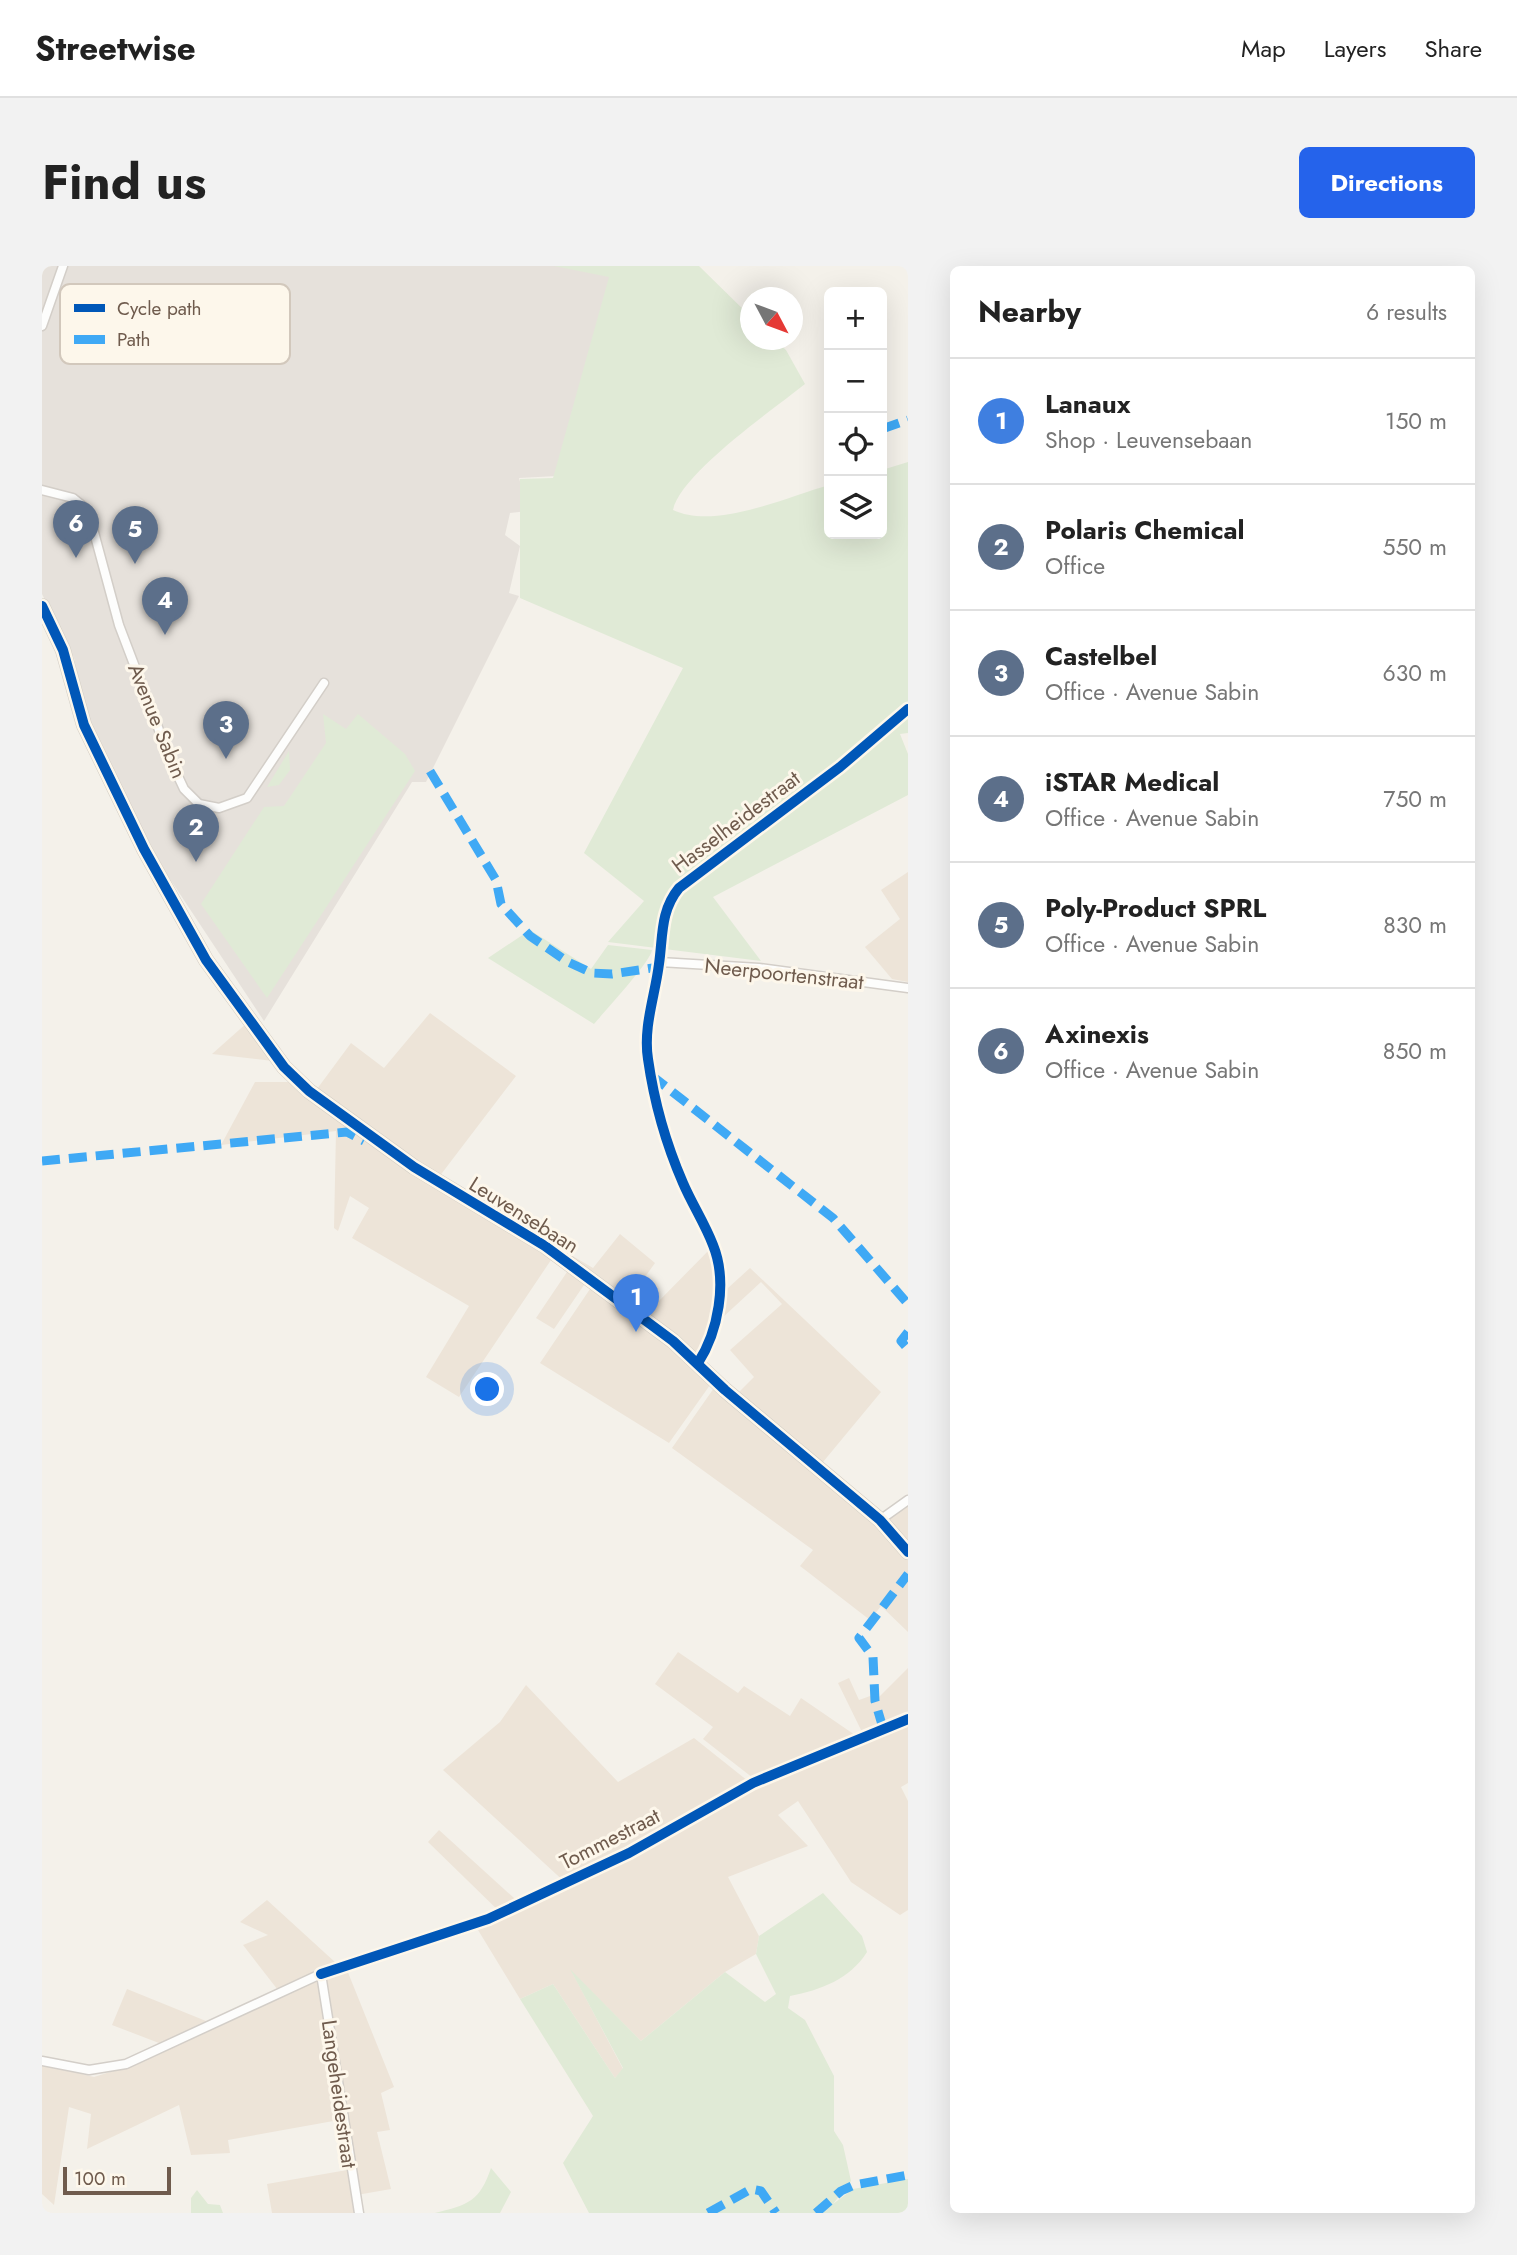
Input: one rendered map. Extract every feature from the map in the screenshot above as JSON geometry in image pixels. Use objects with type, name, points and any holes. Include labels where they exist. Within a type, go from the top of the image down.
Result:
[{"type":"street","points":[[42,326],[63,266]]},
{"type":"street","name":"Avenue Sabin","points":[[42,490],[73,498],[88,510],[119,625],[170,759],[184,789],[199,804],[219,808],[247,799],[324,683]]},
{"type":"street","name":"Leuvensebaan","points":[[42,606],[63,650],[84,725],[144,849],[190,935],[274,1054],[309,1091],[450,1192],[545,1246],[673,1341],[735,1399],[880,1520],[908,1552]]},
{"type":"street","name":"Hasselheidestraat","points":[[698,1363],[713,1334],[719,1277],[715,1249],[683,1183],[662,1127],[647,1057],[649,1007],[660,961],[667,907],[679,888],[840,767],[908,709]]},
{"type":"street","name":"Neerpoortenstraat","points":[[660,961],[759,968],[908,989]]},
{"type":"street","points":[[880,1520],[908,1500]]},
{"type":"street","name":"Tommestraat","points":[[42,2061],[76,2069],[113,2068],[321,1974],[488,1919],[637,1849],[753,1783],[908,1719]]},
{"type":"street","name":"Langeheidestraat","points":[[321,1974],[359,2213]]},
{"type":"shaded area","points":[[42,266],[614,266],[557,476],[519,478],[528,511],[510,513],[505,535],[520,546],[509,593],[519,596],[426,782],[412,782],[264,1021],[166,873],[90,732],[74,658],[42,594]]},
{"type":"shaded area","points":[[908,872],[908,982],[892,979],[865,947],[900,919],[881,890]]},
{"type":"shaded area","points":[[430,1013],[516,1076],[439,1177],[593,1268],[620,1234],[655,1263],[630,1298],[650,1310],[715,1244],[728,1288],[750,1268],[881,1392],[823,1462],[882,1515],[908,1496],[908,1632],[881,1606],[870,1620],[800,1566],[813,1550],[672,1448],[714,1388],[733,1405],[736,1395],[754,1377],[730,1350],[782,1304],[761,1282],[721,1319],[713,1319],[697,1372],[710,1385],[669,1443],[540,1363],[590,1289],[584,1285],[554,1329],[536,1318],[567,1272],[551,1260],[459,1397],[426,1377],[469,1306],[352,1238],[369,1208],[350,1196],[338,1231],[334,1228],[336,1131],[221,1145],[255,1082],[290,1082],[343,1123],[349,1112],[317,1089],[351,1043],[384,1068]]},
{"type":"shaded area","points":[[248,1022],[273,1061],[212,1054]]},
{"type":"shaded area","points":[[678,1652],[738,1693],[744,1686],[790,1716],[801,1698],[855,1735],[861,1730],[838,1683],[849,1678],[859,1700],[873,1695],[877,1699],[908,1668],[908,1783],[901,1787],[908,1801],[908,1910],[900,1915],[851,1882],[798,1801],[778,1815],[808,1846],[728,1877],[759,1936],[756,1954],[725,1972],[641,2041],[572,1972],[623,2069],[615,2078],[553,1984],[520,1999],[478,1930],[505,1917],[428,1842],[439,1830],[525,1908],[569,1886],[443,1770],[500,1722],[526,1685],[618,1782],[694,1738],[748,1781],[735,1789],[740,1797],[783,1775],[779,1767],[753,1778],[703,1739],[713,1727],[655,1684]]},
{"type":"shaded area","points":[[267,1900],[336,1963],[332,1964],[336,1973],[347,1970],[394,2087],[381,2093],[390,2130],[377,2132],[391,2189],[351,2196],[355,2213],[272,2213],[267,2184],[347,2170],[352,2164],[338,2106],[339,2120],[228,2140],[230,2153],[191,2155],[179,2105],[87,2149],[91,2114],[69,2107],[54,2205],[42,2194],[42,2064],[94,2077],[132,2065],[163,2049],[159,2043],[112,2025],[127,1989],[206,2021],[212,2027],[281,1994],[243,1945],[268,1935],[240,1922]]},
{"type":"green space","points":[[554,266],[699,266],[740,306],[740,350],[786,350],[805,384],[751,425],[710,461],[679,495],[673,510],[690,515],[730,514],[824,487],[824,539],[887,539],[887,468],[908,462],[908,733],[900,734],[908,754],[908,795],[713,897],[761,961],[608,942],[644,901],[584,853],[683,668],[520,598],[520,479],[553,478],[609,277]]},
{"type":"green space","points":[[323,714],[346,729],[358,714],[405,754],[415,771],[267,998],[201,904],[264,807],[284,806],[326,743]]},
{"type":"green space","points":[[289,751],[290,770],[279,785],[267,787]]},
{"type":"green space","points":[[530,930],[591,969],[608,945],[652,950],[636,975],[594,1024],[488,958]]},
{"type":"green space","points":[[823,1893],[862,1936],[867,1952],[852,1969],[834,1982],[790,1996],[788,2008],[805,2020],[834,2076],[834,2131],[843,2145],[851,2181],[833,2204],[853,2189],[908,2179],[908,2213],[589,2213],[563,2163],[593,2116],[520,1999],[553,1984],[615,2078],[623,2068],[570,1969],[641,2041],[725,1972],[765,2002],[776,1994],[756,1954],[759,1936]]},
{"type":"green space","points":[[491,2168],[511,2192],[500,2213],[435,2213],[471,2200],[482,2188]]},
{"type":"green space","points":[[197,2190],[208,2204],[220,2205],[223,2213],[191,2213],[191,2198]]},
{"type":"marked path","points":[[887,427],[908,420]]},
{"type":"marked path","points":[[430,771],[496,880],[501,904],[530,936],[568,962],[592,973],[612,974],[659,967]]},
{"type":"marked path","points":[[651,1075],[833,1218],[908,1304]]},
{"type":"marked path","points":[[42,1161],[347,1132],[364,1141]]},
{"type":"marked path","points":[[908,1332],[901,1341],[908,1349]]},
{"type":"marked path","points":[[883,1728],[875,1701],[873,1657],[859,1638],[908,1574]]},
{"type":"marked path","points":[[816,2213],[841,2191],[854,2185],[908,2175]]},
{"type":"marked path","points":[[708,2213],[751,2189],[761,2191],[776,2213]]},
{"type":"cycle path","points":[[42,606],[63,650],[84,725],[144,849],[206,960],[284,1067],[309,1091],[414,1167],[545,1246],[673,1341],[725,1390],[880,1520],[908,1552]]},
{"type":"cycle path","points":[[698,1363],[715,1322],[719,1306],[720,1275],[713,1245],[683,1183],[666,1138],[648,1059],[648,1023],[665,915],[679,888],[840,767],[908,709]]},
{"type":"cycle path","points":[[321,1974],[488,1919],[629,1853],[753,1783],[908,1719]]},
{"type":"place","name":"Axinexis","points":[[76,558]]},
{"type":"place","name":"Poly-Product SPRL","points":[[135,564]]},
{"type":"place","name":"iSTAR Medical","points":[[165,635]]},
{"type":"place","name":"Castelbel","points":[[226,759]]},
{"type":"place","name":"Polaris Chemical","points":[[196,862]]},
{"type":"place","name":"Lanaux","points":[[636,1332]]}]
